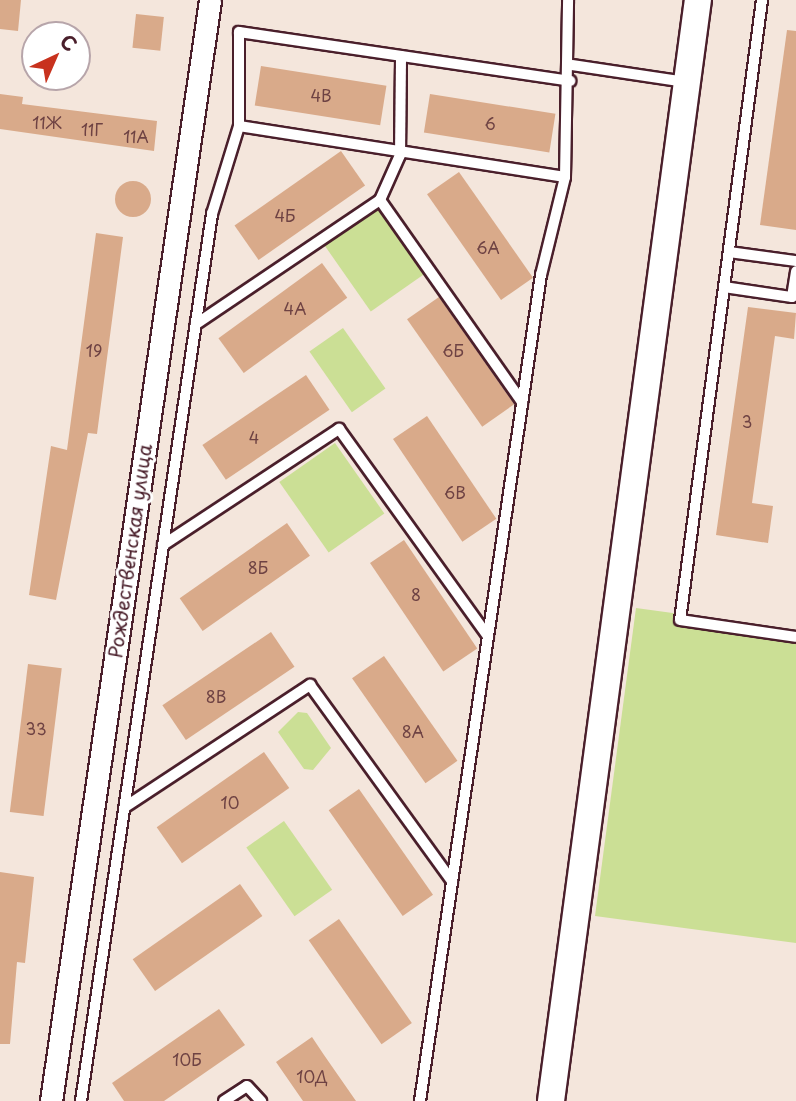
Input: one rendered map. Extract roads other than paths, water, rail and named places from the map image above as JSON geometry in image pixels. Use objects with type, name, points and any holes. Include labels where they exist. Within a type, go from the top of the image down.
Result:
[{"type":"street","name":"Рождественская улица","points":[[51,1101],[209,0]]},
{"type":"street","points":[[551,1101],[698,0]]},
{"type":"lane","points":[[419,1101],[541,275],[565,177],[572,65],[568,0]]},
{"type":"lane","points":[[762,0],[680,620],[796,637]]},
{"type":"lane","points":[[81,1101],[212,214],[239,127],[239,32],[570,81]]},
{"type":"lane","points":[[196,324],[380,200],[400,155],[401,56]]},
{"type":"lane","points":[[572,65],[687,82]]},
{"type":"lane","points":[[239,127],[400,155],[565,177]]},
{"type":"lane","points":[[380,200],[522,402]]},
{"type":"lane","points":[[729,252],[796,261]]},
{"type":"lane","points":[[724,287],[792,297],[796,271]]},
{"type":"lane","points":[[163,545],[339,429],[488,636]]},
{"type":"lane","points":[[125,807],[310,685],[452,881]]},
{"type":"lane","points":[[224,1101],[247,1086],[261,1101]]}]
